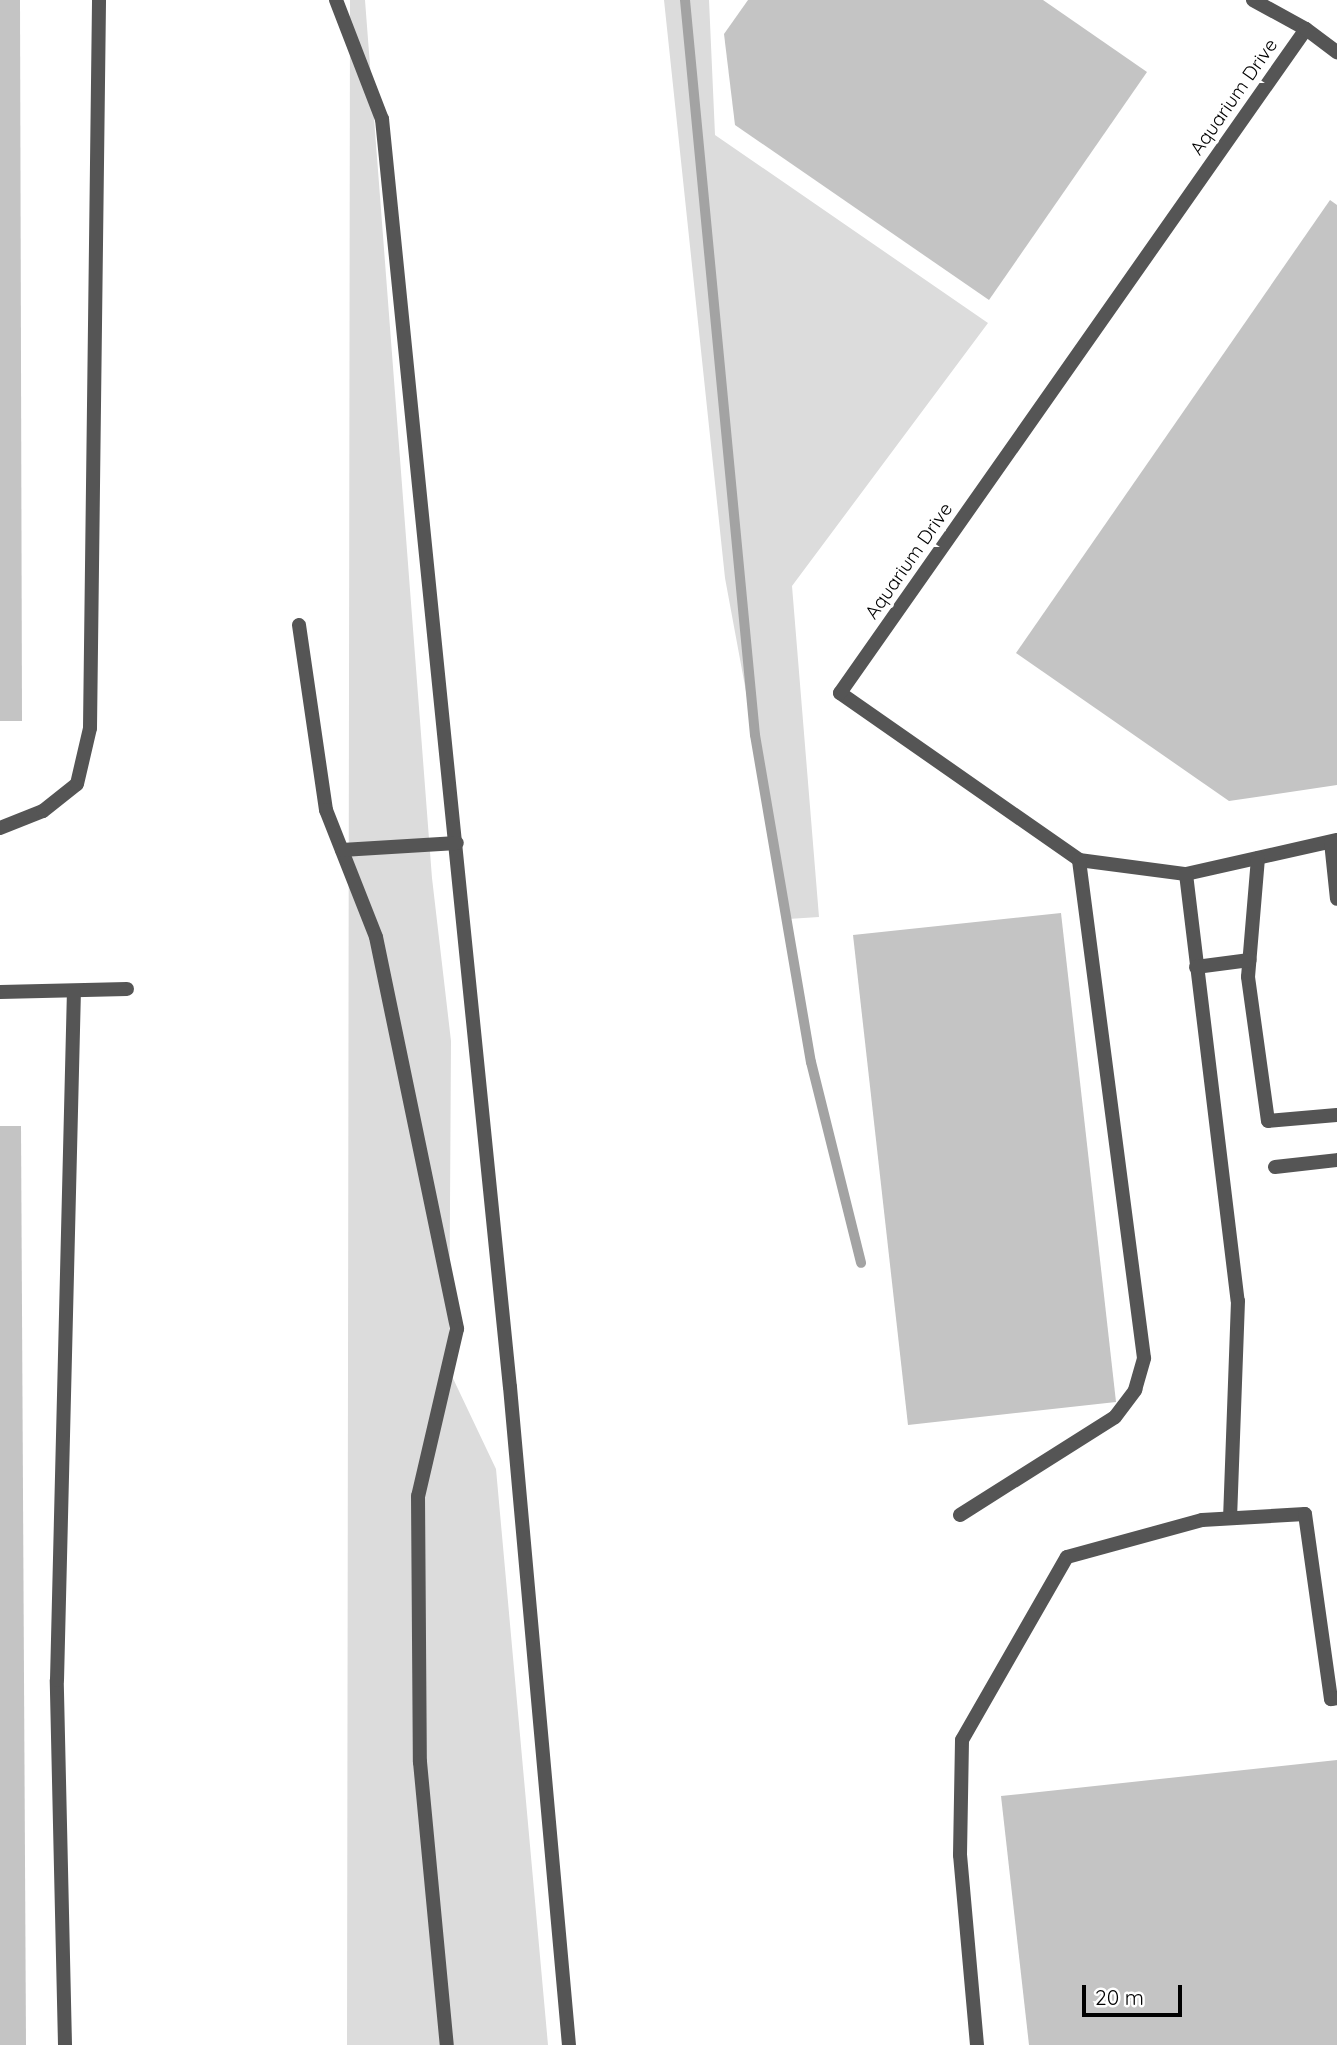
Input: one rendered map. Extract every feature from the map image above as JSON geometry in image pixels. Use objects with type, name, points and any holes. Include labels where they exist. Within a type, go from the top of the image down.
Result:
[{"type":"street","points":[[0,828],[43,811],[77,784],[90,728],[99,0]]},
{"type":"street","points":[[336,0],[382,119],[457,843],[569,2045]]},
{"type":"street","points":[[1253,0],[1306,29],[1337,52]]},
{"type":"street","name":"Aquarium Drive","points":[[1306,29],[839,693],[1079,860],[1186,874],[1334,841]]},
{"type":"street","points":[[299,625],[326,810],[376,937],[457,1329],[418,1496],[420,1762],[447,2045]]},
{"type":"street","points":[[1334,841],[1337,899]]},
{"type":"street","points":[[342,850],[457,843]]},
{"type":"street","points":[[1258,858],[1250,960],[1268,1121],[1337,1115]]},
{"type":"street","points":[[960,1514],[1115,1417],[1135,1390],[1144,1358],[1079,860]]},
{"type":"street","points":[[1186,874],[1238,1301],[1230,1518]]},
{"type":"street","points":[[1196,967],[1250,960]]},
{"type":"street","points":[[0,992],[127,989]]},
{"type":"street","points":[[65,2045],[57,1680],[74,991]]},
{"type":"street","points":[[1275,1167],[1337,1160]]},
{"type":"street","points":[[977,2045],[960,1856],[962,1740],[1067,1558],[1202,1520],[1306,1514],[1331,1699],[1337,1698]]},
{"type":"shaded area","points":[[350,0],[365,0],[432,878],[451,1041],[449,1370],[496,1469],[548,2045],[347,2045]]},
{"type":"shaded area","points":[[664,0],[709,0],[715,135],[988,323],[792,586],[819,917],[788,919],[725,578]]},
{"type":"building","points":[[0,0],[20,0],[22,721],[0,721]]},
{"type":"building","points":[[748,0],[1043,0],[1147,72],[989,300],[735,125],[724,34]]},
{"type":"building","points":[[1330,200],[1337,205],[1337,785],[1229,801],[1016,653]]},
{"type":"building","points":[[1061,913],[1116,1402],[908,1425],[853,935]]},
{"type":"building","points":[[0,1126],[21,1126],[26,2045],[0,2045]]},
{"type":"building","points":[[1337,1760],[1337,2045],[1029,2045],[1001,1796]]},
{"type":"waterway","points":[[685,0],[755,735],[811,1062],[861,1263]]}]
